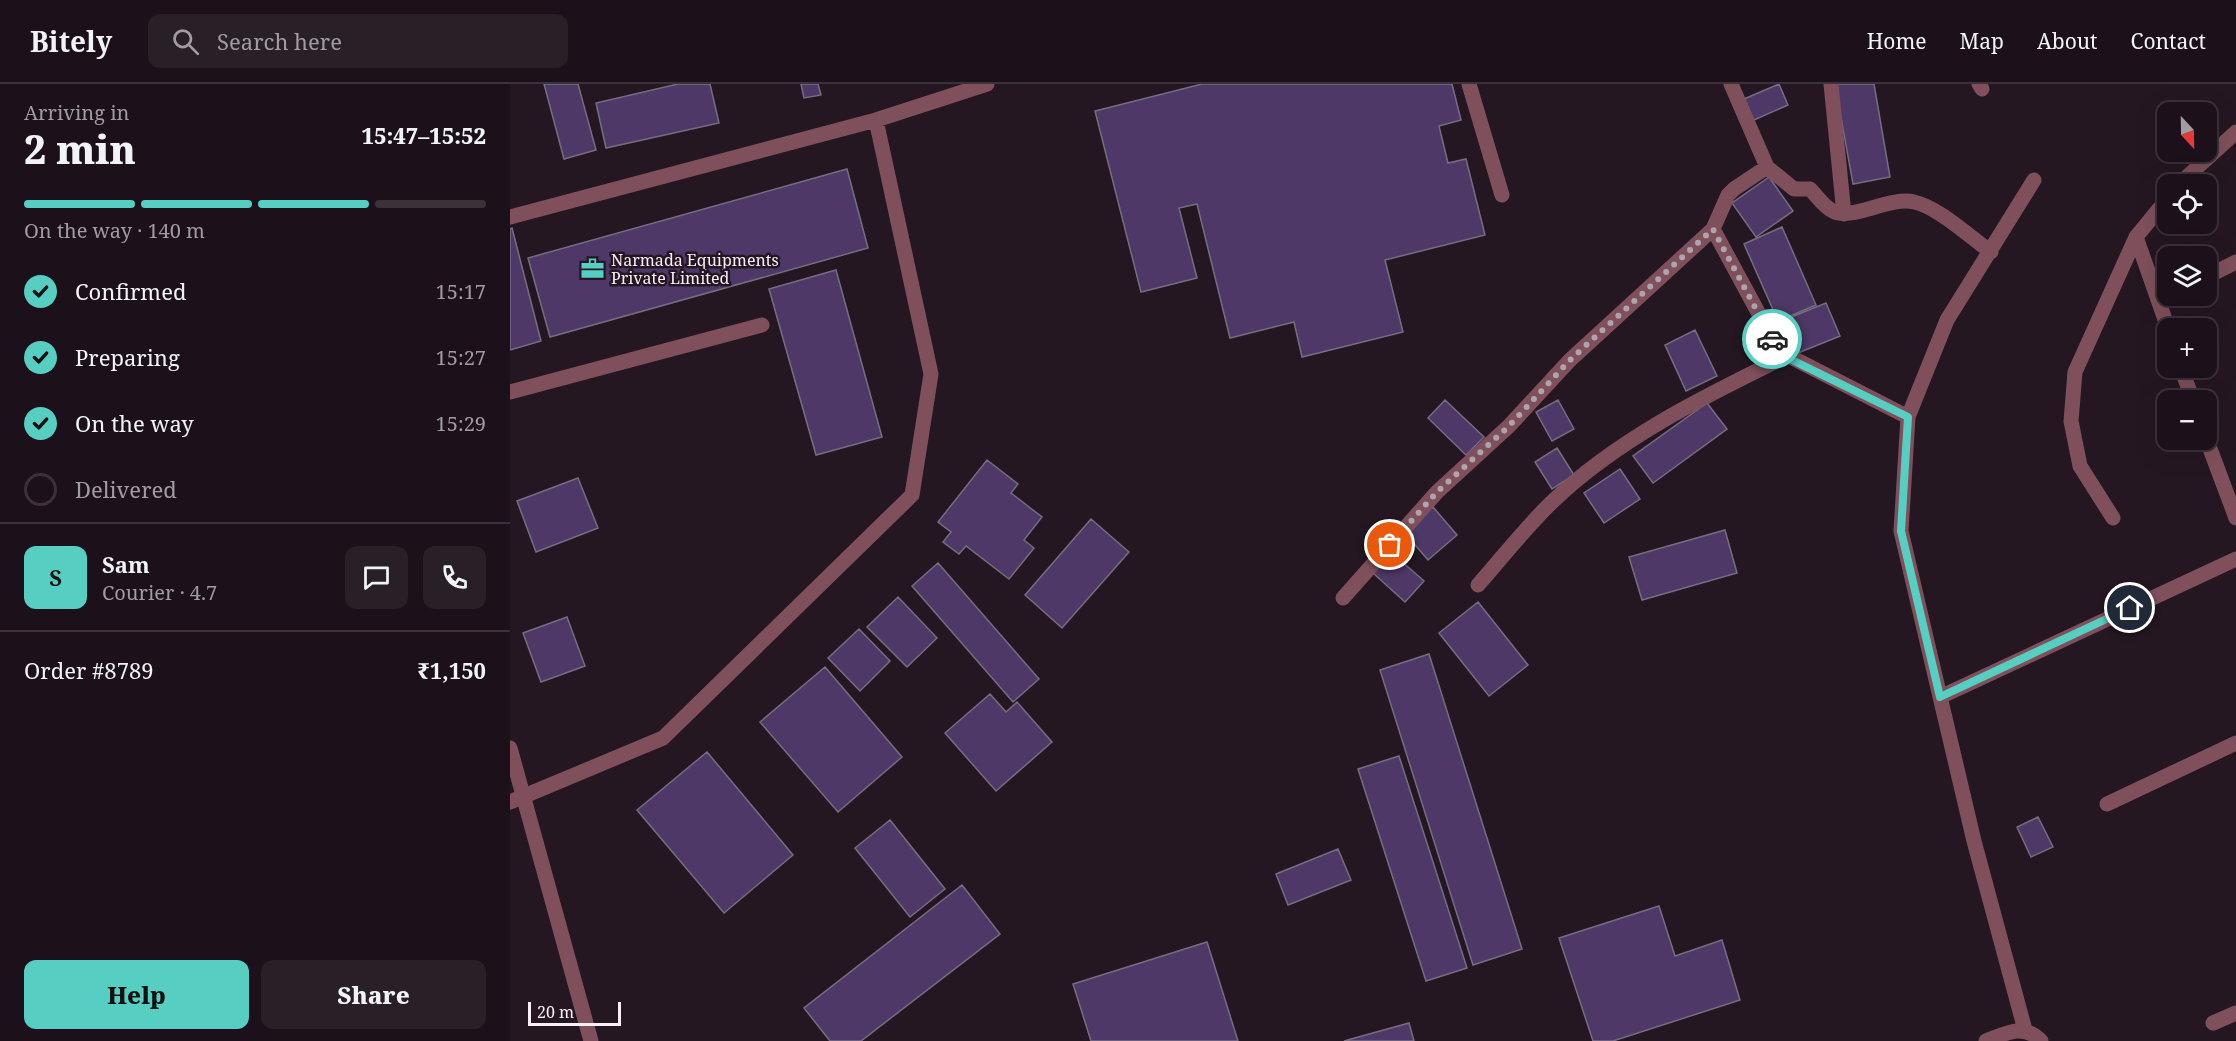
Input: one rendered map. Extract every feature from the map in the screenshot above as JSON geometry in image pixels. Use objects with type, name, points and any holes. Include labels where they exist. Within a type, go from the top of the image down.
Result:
[{"type":"street","points":[[510,217],[876,120],[987,84]]},
{"type":"street","points":[[1469,84],[1502,195]]},
{"type":"street","points":[[1731,84],[1767,168],[1790,187],[1810,189],[1828,208],[1844,214],[1898,200],[1915,202],[1929,208],[1991,252]]},
{"type":"street","points":[[1831,84],[1844,214]]},
{"type":"street","points":[[517,800],[663,738],[912,495],[931,374],[876,120]]},
{"type":"street","points":[[2189,174],[2236,132]]},
{"type":"street","points":[[1343,598],[1437,492],[1509,426],[1570,360],[1713,229],[1728,195],[1767,168]]},
{"type":"street","points":[[2025,1030],[1974,841],[1901,531],[1908,417],[1947,320],[2034,180]]},
{"type":"street","points":[[2113,518],[2080,466],[2071,421],[2075,372],[2136,237],[2157,211]]},
{"type":"street","points":[[1713,229],[1779,351],[1908,417]]},
{"type":"street","points":[[2136,237],[2157,284]]},
{"type":"street","points":[[2217,272],[2236,262]]},
{"type":"street","points":[[510,392],[762,325]]},
{"type":"street","points":[[1478,585],[1551,504],[1594,467],[1663,422],[1730,384],[1787,356]]},
{"type":"street","points":[[2210,450],[2236,518]]},
{"type":"street","points":[[1940,697],[2236,559]]},
{"type":"street","points":[[2106,804],[2236,743]]},
{"type":"street","points":[[510,748],[517,800],[591,1041]]},
{"type":"street","points":[[2213,1023],[2236,1012]]},
{"type":"street","points":[[1986,1041],[2025,1030],[2034,1033],[2041,1041]]},
{"type":"building","points":[[544,84],[578,84],[596,150],[564,159]]},
{"type":"building","points":[[678,84],[710,84],[719,123],[606,148],[596,103]]},
{"type":"building","points":[[801,84],[818,84],[821,95],[804,98]]},
{"type":"building","points":[[1202,84],[1452,84],[1461,120],[1439,126],[1448,163],[1466,159],[1485,235],[1385,260],[1403,332],[1302,357],[1294,322],[1230,338],[1197,204],[1179,208],[1197,278],[1141,292],[1095,111]]},
{"type":"building","points":[[1779,84],[1788,105],[1754,120],[1744,99]]},
{"type":"building","points":[[1835,84],[1874,84],[1890,177],[1853,184]]},
{"type":"building","points":[[847,169],[868,248],[550,337],[528,258]]},
{"type":"building","points":[[1769,177],[1793,211],[1756,237],[1732,203]]},
{"type":"building","points":[[1782,227],[1816,305],[1778,321],[1744,244]]},
{"type":"building","points":[[512,228],[541,341],[510,350],[510,229]]},
{"type":"building","points":[[836,270],[882,437],[816,455],[769,289]]},
{"type":"building","points":[[1826,303],[1840,336],[1798,353],[1784,320]]},
{"type":"building","points":[[1695,330],[1717,376],[1686,391],[1665,345]]},
{"type":"building","points":[[1445,400],[1484,437],[1466,455],[1428,418]]},
{"type":"building","points":[[1558,400],[1574,429],[1552,441],[1536,412]]},
{"type":"building","points":[[1707,403],[1727,429],[1653,483],[1633,456]]},
{"type":"building","points":[[1557,448],[1574,475],[1552,489],[1535,462]]},
{"type":"building","points":[[987,460],[1018,484],[1011,493],[1042,517],[1024,540],[1034,548],[1009,579],[966,546],[959,554],[943,542],[951,532],[938,522]]},
{"type":"building","points":[[1620,469],[1640,499],[1604,523],[1584,493]]},
{"type":"building","points":[[578,478],[598,528],[536,552],[517,501]]},
{"type":"building","points":[[1433,507],[1457,535],[1428,560],[1404,532]]},
{"type":"building","points":[[1091,519],[1129,552],[1062,628],[1025,595]]},
{"type":"building","points":[[1725,530],[1737,573],[1642,600],[1629,557]]},
{"type":"building","points":[[1391,552],[1424,581],[1405,602],[1373,573]]},
{"type":"building","points":[[938,563],[1039,679],[1013,702],[912,586]]},
{"type":"building","points":[[898,597],[937,638],[907,667],[867,627]]},
{"type":"building","points":[[1478,602],[1528,665],[1489,696],[1439,633]]},
{"type":"building","points":[[567,617],[585,666],[541,682],[523,633]]},
{"type":"building","points":[[859,629],[890,661],[860,691],[828,658]]},
{"type":"building","points":[[1429,654],[1522,949],[1473,965],[1380,670]]},
{"type":"building","points":[[825,667],[902,757],[838,812],[760,722]]},
{"type":"building","points":[[990,694],[1006,712],[1017,702],[1052,742],[996,791],[945,733]]},
{"type":"building","points":[[707,752],[793,855],[724,913],[637,810]]},
{"type":"building","points":[[1399,756],[1467,968],[1426,981],[1358,769]]},
{"type":"building","points":[[2038,817],[2053,847],[2031,857],[2017,827]]},
{"type":"building","points":[[890,820],[945,889],[910,917],[855,848]]},
{"type":"building","points":[[1338,849],[1351,880],[1288,905],[1276,874]]},
{"type":"building","points":[[962,885],[1000,934],[861,1041],[830,1041],[804,1008]]},
{"type":"building","points":[[1659,906],[1675,956],[1722,940],[1740,1000],[1613,1041],[1593,1041],[1559,938]]},
{"type":"building","points":[[1207,942],[1238,1041],[1091,1041],[1073,984]]},
{"type":"building","points":[[1409,1023],[1414,1041],[1344,1041]]},
{"type":"way so far","points":[[1390,545],[1437,492],[1509,426],[1570,360],[1713,229],[1772,339]]},
{"type":"place","name":"Narmada Equipments Private Limited","points":[[593,269]]},
{"type":"route","points":[[1772,339],[1779,351],[1792,360],[1908,417],[1901,531],[1940,697],[2130,608]]}]
